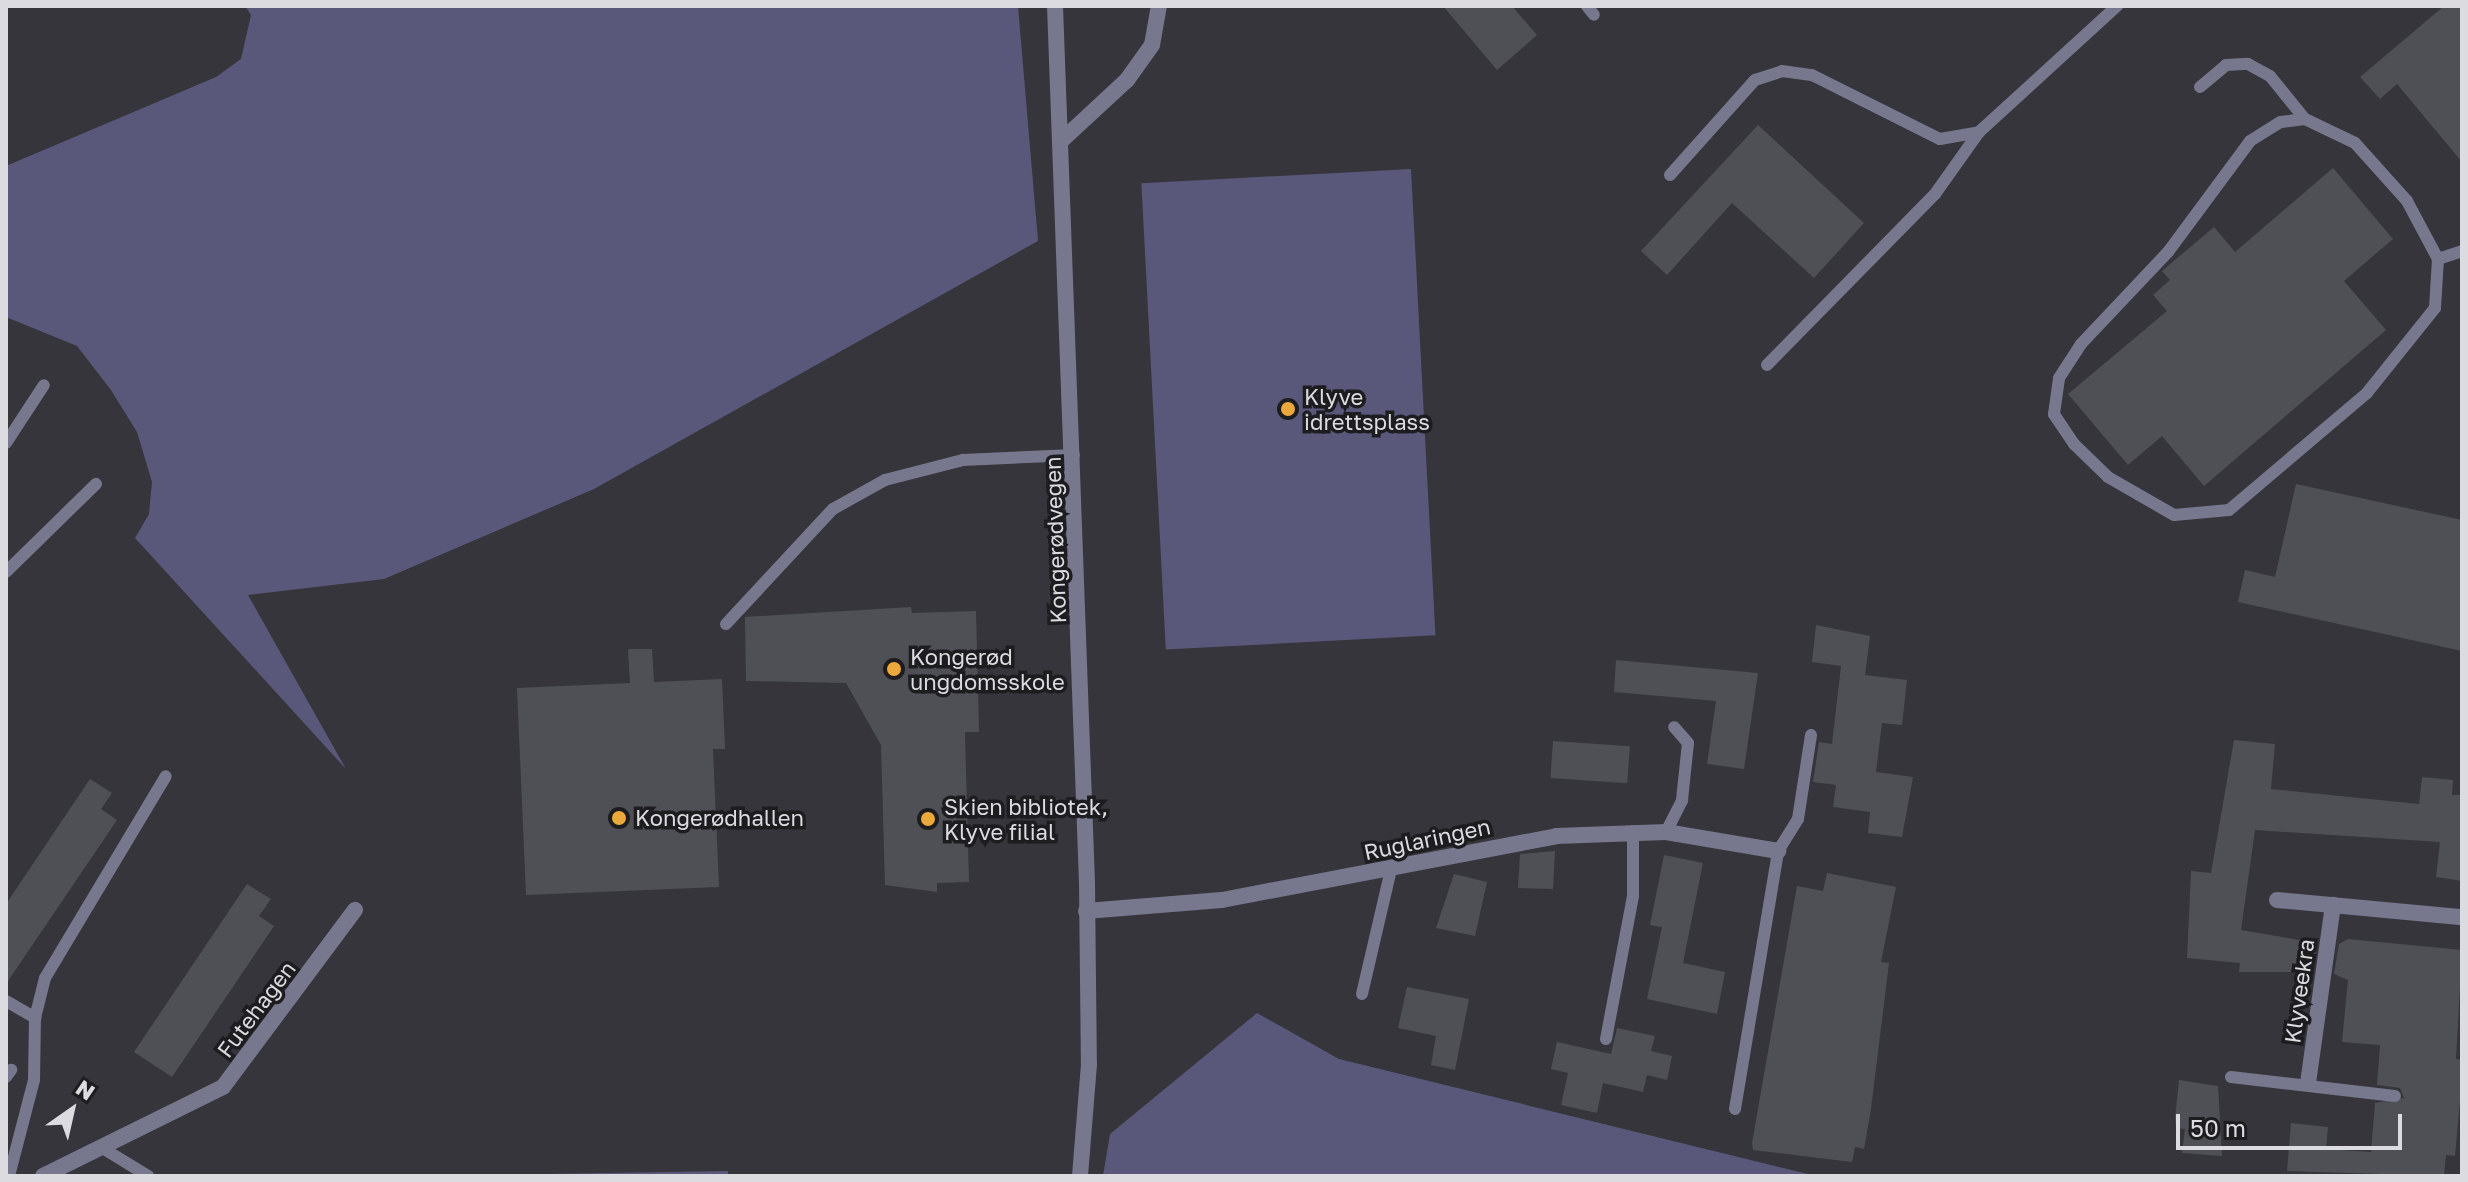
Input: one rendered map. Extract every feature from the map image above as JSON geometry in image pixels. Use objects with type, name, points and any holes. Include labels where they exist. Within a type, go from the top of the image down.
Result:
[{"type":"street","name":"Kongerødvegen","points":[[1055,6],[1074,455],[1086,911],[1089,1064],[1080,1176]]},
{"type":"street","points":[[1060,142],[1127,80],[1152,45],[1159,6]]},
{"type":"street","name":"Ruglaringen","points":[[1086,911],[1222,900],[1556,836],[1666,832],[1778,851]]},
{"type":"street","points":[[2277,900],[2462,917]]},
{"type":"street","name":"Klyveekra","points":[[2308,1083],[2333,905]]},
{"type":"street","name":"Futehagen","points":[[43,1176],[104,1149],[223,1087],[355,910]]},
{"type":"lane","points":[[1767,365],[1935,194],[1979,132],[2117,6]]},
{"type":"lane","points":[[2200,87],[2226,65],[2248,64],[2270,76],[2305,119],[2355,143],[2407,201],[2438,259],[2435,308],[2415,341],[2367,393],[2229,510],[2174,515],[2108,477],[2074,444],[2054,414],[2054,395],[2081,344],[2168,252],[2250,141],[2281,122],[2305,119]]},
{"type":"lane","points":[[1670,175],[1755,80],[1782,71],[1812,75],[1940,139],[1979,132]]},
{"type":"lane","points":[[2438,259],[2462,251]]},
{"type":"lane","points":[[6,443],[44,385]]},
{"type":"lane","points":[[726,624],[833,509],[885,480],[963,460],[1074,455]]},
{"type":"lane","points":[[6,572],[96,484]]},
{"type":"lane","points":[[1666,832],[1682,800],[1688,743],[1674,727]]},
{"type":"lane","points":[[1735,1109],[1778,851],[1798,819],[1811,735]]},
{"type":"lane","points":[[9,1176],[34,1080],[35,1018],[65,935],[166,776]]},
{"type":"lane","points":[[1606,1039],[1633,896],[1633,831]]},
{"type":"lane","points":[[1362,994],[1391,869]]},
{"type":"lane","points":[[6,1001],[35,1018]]},
{"type":"lane","points":[[2231,1077],[2308,1083],[2395,1096]]},
{"type":"lane","points":[[104,1149],[148,1176]]},
{"type":"shaded area","points":[[245,6],[1018,6],[1038,241],[594,489],[384,579],[248,595],[346,769],[135,538],[149,514],[152,482],[137,432],[111,390],[77,346],[6,317],[6,166],[216,77],[241,59],[251,15]]},
{"type":"shaded area","name":"Klyve idrettsplass","points":[[1411,169],[1435,635],[1166,649],[1141,183]]},
{"type":"shaded area","points":[[1257,1013],[1339,1059],[1816,1176],[1103,1176],[1110,1134]]},
{"type":"shaded area","points":[[728,1171],[728,1176],[547,1176],[547,1174]]},
{"type":"building","points":[[1443,6],[1512,6],[1537,35],[1497,70]]},
{"type":"building","points":[[2444,6],[2462,6],[2462,162],[2397,84],[2380,99],[2360,77]]},
{"type":"building","points":[[1758,125],[1864,223],[1814,278],[1732,203],[1667,275],[1641,251]]},
{"type":"building","points":[[2333,168],[2393,239],[2344,281],[2386,330],[2204,486],[2162,436],[2128,465],[2068,394],[2167,311],[2153,295],[2170,280],[2162,271],[2214,227],[2235,252]]},
{"type":"building","points":[[2296,484],[2462,520],[2462,651],[2238,602],[2245,570],[2275,577]]},
{"type":"building","points":[[911,607],[912,613],[976,611],[979,732],[965,732],[969,882],[937,883],[937,892],[885,885],[881,745],[846,683],[746,681],[745,617]]},
{"type":"building","points":[[1816,625],[1870,636],[1865,675],[1907,680],[1902,725],[1882,723],[1876,772],[1913,777],[1902,837],[1868,833],[1870,812],[1833,807],[1836,785],[1813,782],[1819,742],[1832,744],[1841,666],[1812,662]]},
{"type":"building","name":"Kongerødhallen","points":[[628,649],[652,649],[654,682],[722,679],[725,749],[713,749],[719,887],[526,895],[517,688],[630,683]]},
{"type":"building","points":[[1616,660],[1758,673],[1744,769],[1707,764],[1716,701],[1614,692]]},
{"type":"building","points":[[2234,740],[2275,744],[2271,789],[2419,804],[2422,777],[2453,780],[2452,795],[2462,795],[2462,881],[2436,877],[2440,842],[2255,830],[2241,930],[2317,943],[2312,972],[2239,972],[2240,963],[2187,958],[2191,871],[2211,873]]},
{"type":"building","points":[[1553,741],[1630,746],[1627,783],[1550,778]]},
{"type":"building","points":[[90,779],[112,793],[101,809],[117,820],[6,984],[6,904]]},
{"type":"building","points":[[1555,851],[1553,889],[1518,888],[1520,854]]},
{"type":"building","points":[[1664,855],[1703,863],[1683,963],[1725,972],[1717,1014],[1647,999],[1662,927],[1650,925]]},
{"type":"building","points":[[1827,873],[1896,887],[1881,962],[1889,963],[1871,1109],[1864,1149],[1855,1147],[1852,1162],[1753,1150],[1752,1143],[1797,886],[1823,891]]},
{"type":"building","points":[[1454,874],[1487,882],[1475,936],[1436,928]]},
{"type":"building","points":[[247,884],[271,899],[259,916],[274,926],[172,1077],[134,1052]]},
{"type":"building","points":[[2348,939],[2462,950],[2456,1059],[2462,1060],[2462,1078],[2455,1156],[2446,1155],[2444,1176],[2287,1171],[2291,1123],[2328,1127],[2326,1149],[2371,1152],[2375,1103],[2404,1098],[2400,1088],[2377,1085],[2380,1045],[2342,1042],[2348,980],[2334,974],[2339,944]]},
{"type":"building","points":[[1407,987],[1469,999],[1455,1070],[1431,1065],[1436,1036],[1398,1028]]},
{"type":"building","points":[[1617,1028],[1655,1036],[1651,1051],[1672,1056],[1667,1080],[1647,1075],[1643,1092],[1603,1083],[1597,1113],[1561,1105],[1568,1073],[1551,1069],[1557,1042],[1611,1054]]},
{"type":"building","points":[[2179,1080],[2218,1086],[2222,1156],[2182,1153],[2185,1129],[2176,1128],[2175,1118]]},
{"type":"place","name":"Klyve idrettsplass","points":[[1288,409]]},
{"type":"place","name":"Kongerød ungdomsskole","points":[[894,669]]},
{"type":"place","name":"Kongerødhallen","points":[[619,818]]},
{"type":"place","name":"Skien bibliotek, Klyve filial","points":[[928,819]]}]
